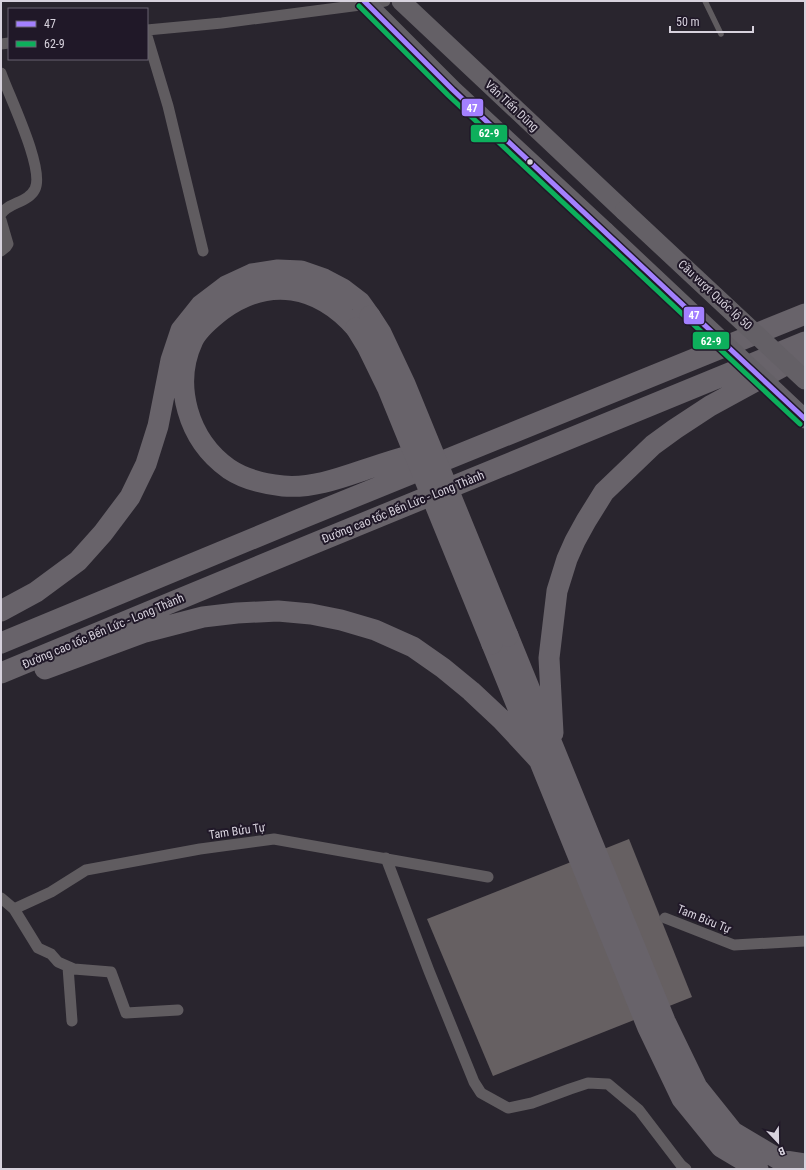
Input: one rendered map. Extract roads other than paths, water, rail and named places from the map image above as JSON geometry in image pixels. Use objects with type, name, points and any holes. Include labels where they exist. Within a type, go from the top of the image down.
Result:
[{"type":"highway","name":"Văn Tiến Dũng","points":[[401,1],[624,211]]},
{"type":"highway","points":[[372,2],[453,90],[805,419]]},
{"type":"highway","name":"Cầu vượt Quốc lộ 50","points":[[624,211],[805,380]]},
{"type":"highway","points":[[1,611],[36,592],[78,561],[103,533],[130,497],[146,464],[158,426],[171,360],[182,330],[201,305],[226,286],[252,274],[278,270],[301,272],[324,279],[342,289],[360,302],[368,346],[500,640],[547,756],[648,1028],[682,1099],[721,1147],[758,1169]]},
{"type":"highway","points":[[363,322],[345,316],[332,305],[321,299],[300,291],[281,289],[258,292],[234,301],[212,317],[194,338],[186,356],[183,379],[185,400],[192,423],[202,441],[213,456],[229,469],[253,481],[283,486],[312,485],[340,479],[382,464],[450,446],[631,384]]},
{"type":"highway","points":[[1,642],[805,314]]},
{"type":"highway","name":"Đường cao tốc Bến Lức - Long Thành","points":[[1,673],[805,342]]},
{"type":"highway","points":[[805,354],[710,406],[675,429],[654,445],[604,492],[593,509],[575,541],[567,559],[557,591],[549,658],[547,756],[696,1087],[733,1132],[780,1160],[805,1164]]},
{"type":"highway","points":[[1,685],[145,632],[203,617],[237,613],[278,611],[311,614],[342,620],[375,630],[413,648],[443,668],[471,691],[502,720],[547,756]]},
{"type":"street","points":[[148,30],[222,23],[372,2]]},
{"type":"street","points":[[148,39],[168,106],[203,251]]},
{"type":"street","points":[[1,73],[34,160],[37,175],[36,188],[29,197],[6,209],[1,214]]},
{"type":"street","points":[[1,220],[8,244],[1,251]]},
{"type":"street","name":"Tam Bửu Tự","points":[[14,909],[51,892],[86,870],[200,849],[274,839],[488,877]]},
{"type":"street","points":[[386,858],[468,1068],[481,1093],[508,1108],[532,1104],[588,1083],[608,1084],[639,1110],[681,1165],[686,1169]]},
{"type":"street","points":[[1,898],[14,909],[38,948],[51,954],[58,962],[74,969],[111,972],[126,1013],[178,1010]]},
{"type":"street","name":"Tam Bừu Tự","points":[[665,918],[734,945],[805,940]]},
{"type":"street","points":[[68,967],[72,1021]]},
{"type":"lane","points":[[705,1],[721,34]]}]
